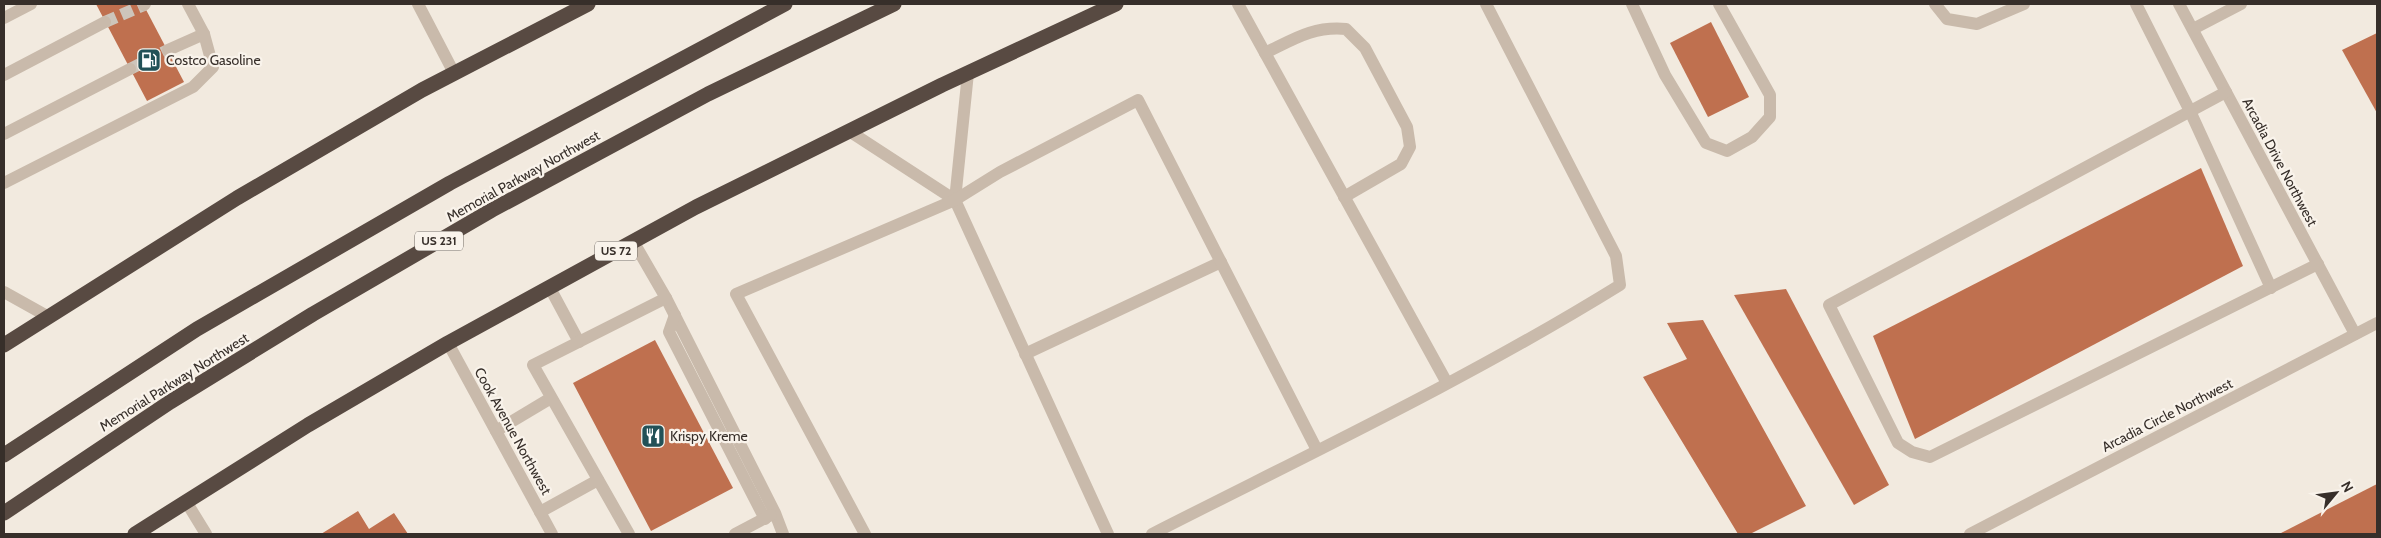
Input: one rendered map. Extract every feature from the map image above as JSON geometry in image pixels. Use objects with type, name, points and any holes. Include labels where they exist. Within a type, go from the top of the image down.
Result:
[{"type":"highway","points":[[4,345],[47,316],[237,198],[454,73],[588,4]]},
{"type":"highway","name":"Memorial Parkway Northwest","points":[[4,455],[214,319],[450,183],[785,4]]},
{"type":"highway","name":"Memorial Parkway Northwest","points":[[4,513],[170,402],[313,314],[492,210],[708,94],[894,4]]},
{"type":"highway","name":"US 72","points":[[135,534],[308,425],[448,343],[632,241],[848,131],[1116,4]]},
{"type":"street","points":[[4,18],[31,4]]},
{"type":"street","points":[[4,183],[194,88],[213,67],[204,34],[188,4]]},
{"type":"street","points":[[418,4],[454,73]]},
{"type":"street","points":[[1238,4],[1447,383]]},
{"type":"street","points":[[1152,534],[1447,383],[1572,315],[1620,285],[1616,256],[1486,4]]},
{"type":"street","points":[[1632,4],[1665,75],[1706,143],[1727,151],[1752,137],[1770,117],[1770,94],[1719,4]]},
{"type":"street","points":[[1935,4],[1947,19],[1977,24],[2024,4]]},
{"type":"street","points":[[2136,4],[2190,112],[2271,288]]},
{"type":"street","name":"Arcadia Drive Northwest","points":[[2179,4],[2355,334]]},
{"type":"street","points":[[2192,29],[2241,4]]},
{"type":"street","points":[[4,75],[105,22]]},
{"type":"street","points":[[1265,53],[1312,30],[1328,27],[1346,29],[1365,48],[1407,127],[1410,146],[1401,164],[1344,197]]},
{"type":"street","points":[[168,50],[204,34]]},
{"type":"street","points":[[4,134],[130,69]]},
{"type":"street","points":[[968,73],[956,200],[1108,534]]},
{"type":"street","points":[[2226,92],[1829,305],[1898,443],[1912,452],[1930,457],[2318,264]]},
{"type":"street","points":[[865,534],[736,294],[956,200],[1000,172],[1138,100],[1317,450]]},
{"type":"street","points":[[848,131],[956,200]]},
{"type":"street","points":[[632,241],[675,315],[770,516],[783,534]]},
{"type":"street","points":[[1026,354],[1221,262]]},
{"type":"street","points":[[550,288],[579,342]]},
{"type":"street","points":[[4,292],[47,316]]},
{"type":"street","points":[[628,534],[533,365],[666,298]]},
{"type":"street","name":"Arcadia Circle Northwest","points":[[1970,534],[2377,323]]},
{"type":"street","name":"Cook Avenue Northwest","points":[[448,343],[552,534]]},
{"type":"street","points":[[496,431],[551,398]]},
{"type":"street","points":[[540,512],[598,480]]},
{"type":"street","points":[[187,503],[206,534]]},
{"type":"street","points":[[735,534],[770,516]]},
{"type":"building","name":"Costco Gasoline","points":[[96,4],[143,4],[184,82],[147,101]]},
{"type":"building","points":[[1711,22],[1749,97],[1708,117],[1670,43]]},
{"type":"building","points":[[2377,33],[2377,113],[2342,50]]},
{"type":"building","points":[[2201,168],[2243,266],[1915,439],[1873,336]]},
{"type":"building","points":[[1786,289],[1889,485],[1854,505],[1734,295]]},
{"type":"building","points":[[1703,320],[1806,506],[1750,534],[1738,534],[1643,377],[1687,359],[1667,323]]},
{"type":"building","name":"Krispy Kreme","points":[[655,340],[733,488],[651,531],[573,383]]},
{"type":"building","points":[[2377,484],[2377,534],[2279,534]]},
{"type":"building","points":[[358,511],[369,529],[394,513],[408,534],[321,534]]},
{"type":"tunnel","points":[[105,22],[144,5]]},
{"type":"tunnel","points":[[130,69],[168,50]]},
{"type":"place","name":"Costco Gasoline","points":[[149,60]]},
{"type":"place","name":"Krispy Kreme","points":[[653,436]]}]
